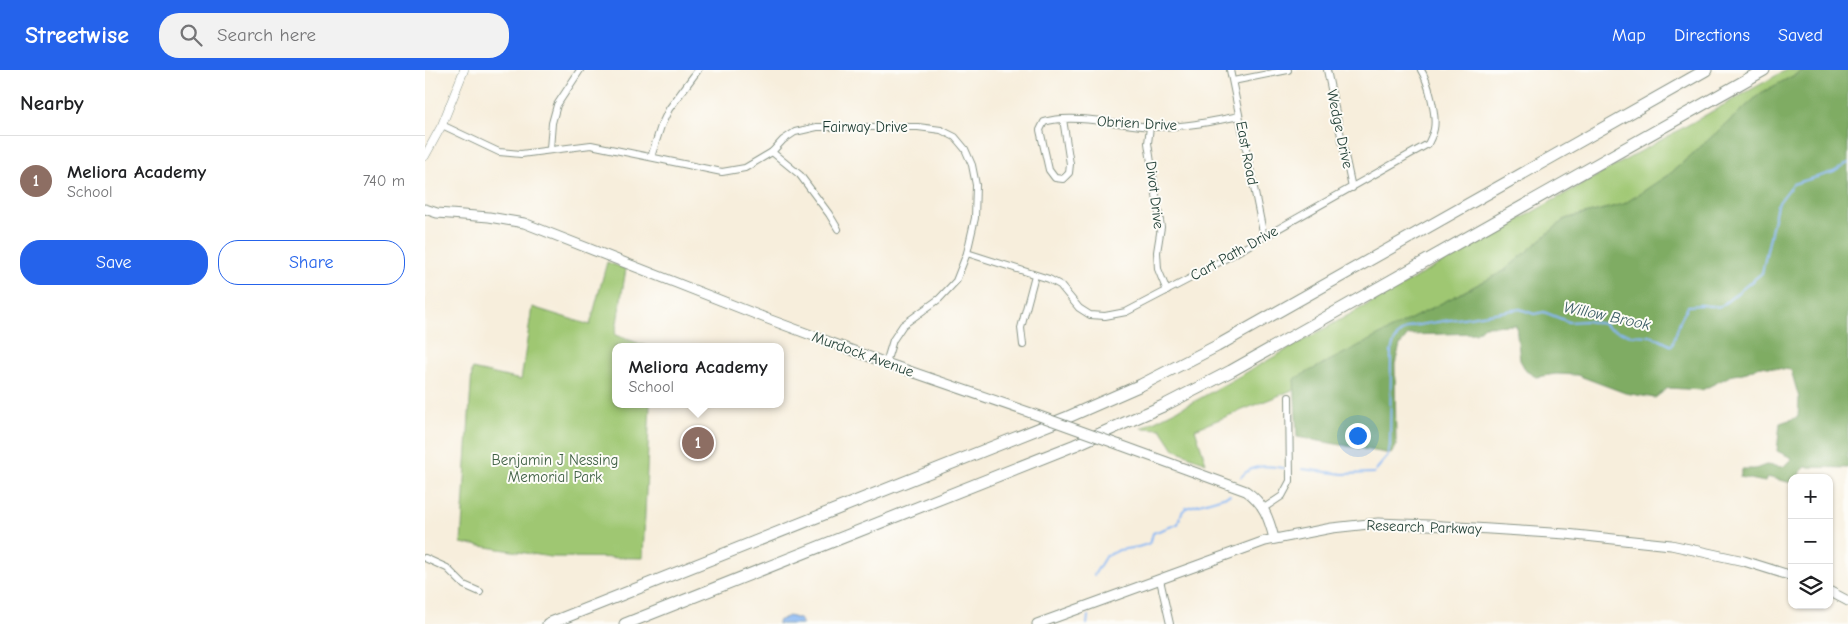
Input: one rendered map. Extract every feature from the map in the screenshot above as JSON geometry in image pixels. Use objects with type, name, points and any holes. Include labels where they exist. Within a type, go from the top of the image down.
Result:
[{"type":"highway","points":[[548,624],[1042,428],[1141,385],[1217,346],[1706,70]]},
{"type":"highway","points":[[625,624],[1075,445],[1163,406],[1231,371],[1764,70]]},
{"type":"main road","name":"Murdock Avenue","points":[[425,209],[437,213],[489,217],[524,223],[768,319],[1238,487],[1252,496],[1264,508]]},
{"type":"main road","points":[[1264,508],[1274,538]]},
{"type":"main road","name":"Research Parkway","points":[[1037,624],[1274,538],[1332,528],[1378,523],[1566,534],[1671,545],[1745,561],[1788,575]]},
{"type":"main road","points":[[1833,593],[1848,601]]},
{"type":"street","points":[[425,156],[442,125],[464,70]]},
{"type":"street","points":[[550,149],[552,123],[557,105],[580,70]]},
{"type":"street","points":[[651,157],[661,126],[669,109],[698,70]]},
{"type":"street","name":"East Road","points":[[1230,70],[1264,236]]},
{"type":"street","points":[[1233,81],[1287,70]]},
{"type":"street","name":"Wedge Drive","points":[[1327,70],[1352,188]]},
{"type":"street","name":"Cart Path Drive","points":[[967,253],[1049,279],[1060,285],[1079,308],[1090,315],[1105,316],[1126,312],[1352,188],[1427,144],[1434,129],[1434,114],[1426,78],[1421,70]]},
{"type":"street","name":"Obrien Drive","points":[[1063,120],[1070,164],[1069,173],[1063,179],[1055,178],[1049,170],[1040,130],[1043,122],[1063,120],[1117,122],[1150,127],[1193,125],[1239,116]]},
{"type":"street","name":"Fairway Drive","points":[[442,125],[499,152],[521,154],[591,145],[722,172],[745,168],[772,152],[783,140],[795,132],[817,127],[918,127],[941,130],[955,137],[965,149],[972,164],[976,185],[975,218],[967,253],[956,281],[939,299],[903,326],[893,340],[886,362]]},
{"type":"street","name":"Divot Drive","points":[[1150,127],[1148,143],[1161,227],[1157,252],[1158,270],[1167,291]]},
{"type":"street","points":[[772,152],[800,175],[838,229]]},
{"type":"street","points":[[1023,345],[1021,328],[1035,275]]},
{"type":"street","points":[[1264,508],[1282,496],[1291,481],[1289,397]]},
{"type":"street","points":[[425,558],[447,568],[464,585],[480,592]]},
{"type":"street","points":[[1159,580],[1170,624]]},
{"type":"green space","points":[[1786,70],[1804,70],[1761,93],[1671,173],[1624,204],[1565,219],[1504,271],[1295,379],[1295,389],[1195,429],[1206,463],[1174,449],[1161,429],[1141,428],[1197,400]]},
{"type":"green space","points":[[1804,70],[1848,70],[1848,468],[1806,467],[1800,474],[1788,474],[1788,482],[1767,477],[1765,482],[1740,477],[1742,469],[1755,469],[1766,465],[1783,467],[1792,458],[1777,451],[1780,423],[1798,417],[1799,398],[1791,370],[1760,366],[1747,372],[1730,376],[1702,390],[1668,388],[1655,398],[1625,393],[1577,375],[1556,374],[1536,377],[1526,371],[1520,360],[1516,325],[1484,326],[1476,333],[1408,335],[1400,345],[1395,364],[1396,446],[1391,454],[1297,437],[1294,379],[1504,271],[1565,219],[1624,204],[1671,173],[1761,93]]},
{"type":"green space","name":"Benjamin J Nessing Memorial Park","points":[[607,262],[626,269],[615,335],[638,343],[612,343],[612,408],[650,408],[643,558],[551,557],[461,543],[472,369],[521,380],[532,307],[590,325]]},
{"type":"water","points":[[789,616],[799,619],[803,624],[778,624],[778,621]]},
{"type":"waterway","name":"Willow Brook","points":[[1376,470],[1388,456],[1390,445],[1391,352],[1396,339],[1404,330],[1412,326],[1520,309],[1534,314],[1544,312],[1569,322],[1586,321],[1604,324],[1608,328],[1631,335],[1652,336],[1672,346],[1680,321],[1688,306],[1720,307],[1762,273],[1777,205],[1793,184],[1834,172],[1848,163]]},
{"type":"waterway","name":"Willow Brook","points":[[1241,477],[1255,467],[1284,468]]},
{"type":"waterway","name":"Willow Brook","points":[[1302,469],[1343,474],[1374,473]]},
{"type":"waterway","name":"Willow Brook","points":[[1094,575],[1105,557],[1119,550],[1148,544],[1153,533],[1178,524],[1182,512],[1186,508],[1230,495]]},
{"type":"waterway","name":"Willow Brook","points":[[1087,624],[1088,616]]},
{"type":"place","name":"Meliora Academy","points":[[698,443]]}]
